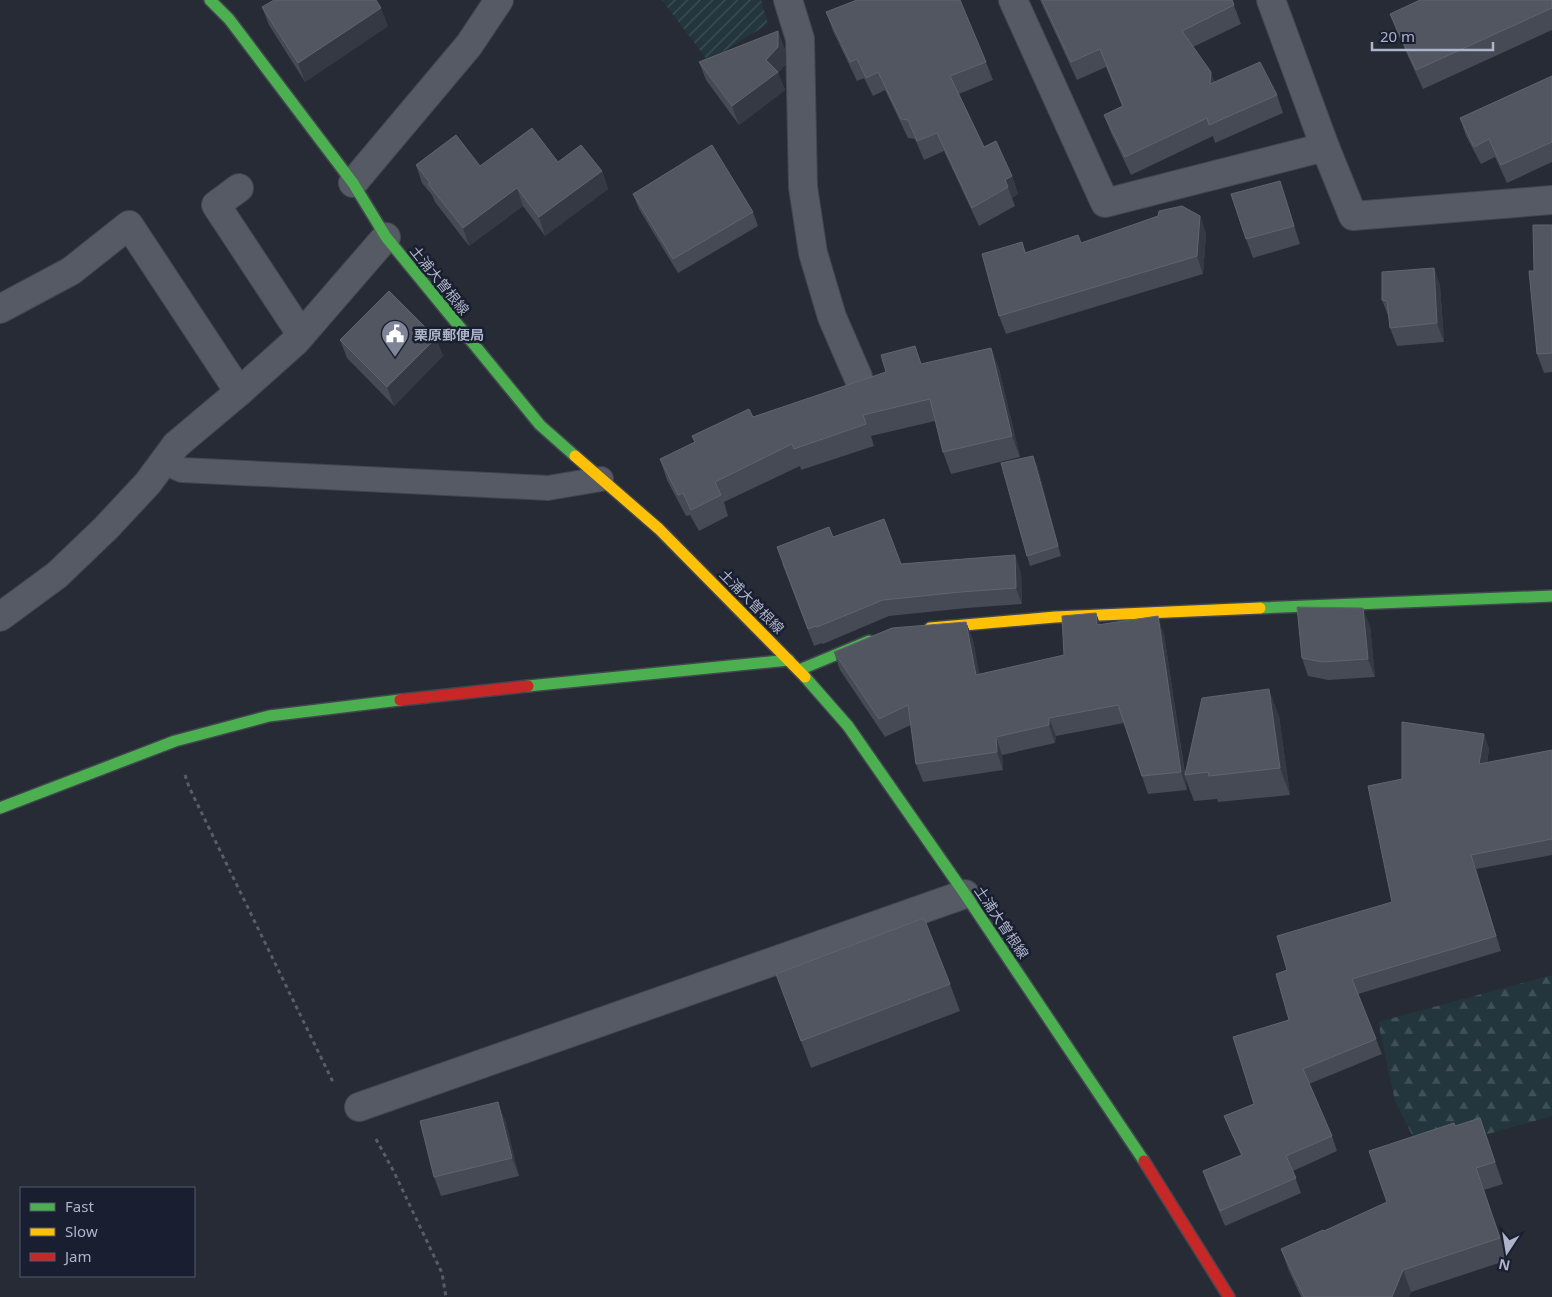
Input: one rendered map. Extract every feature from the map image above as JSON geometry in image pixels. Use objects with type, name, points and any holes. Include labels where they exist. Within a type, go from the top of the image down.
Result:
[{"type":"main road","name":"土浦大曽根線","points":[[210,0],[229,19],[353,183],[386,237],[540,426],[659,529],[799,670],[848,726],[965,894],[1159,1184],[1229,1297]]},
{"type":"main road","points":[[923,628],[1055,617],[1552,596]]},
{"type":"main road","points":[[799,670],[878,638]]},
{"type":"main road","points":[[0,808],[174,741],[269,716],[440,695],[789,660]]},
{"type":"street","points":[[353,183],[469,45],[499,0]]},
{"type":"street","points":[[788,0],[800,39],[803,187],[814,253],[832,317],[858,377]]},
{"type":"street","points":[[1013,0],[1105,202],[1325,147]]},
{"type":"street","points":[[1271,0],[1325,147],[1353,216],[1552,200]]},
{"type":"street","points":[[239,188],[216,205],[301,334]]},
{"type":"street","points":[[0,309],[71,272],[129,225],[238,392]]},
{"type":"street","points":[[0,617],[64,568],[106,528],[148,483],[176,444],[296,341],[386,237]]},
{"type":"street","points":[[360,1107],[965,894]]},
{"type":"lane","points":[[164,462],[182,470],[548,488],[601,479]]},
{"type":"path","points":[[174,741],[189,787],[339,1095],[360,1107],[394,1172],[442,1273],[446,1297]]},
{"type":"green space","points":[[662,0],[761,0],[768,24],[708,61]]},
{"type":"green space","points":[[1552,975],[1552,1116],[1421,1153],[1395,1101],[1378,1022]]},
{"type":"building","points":[[274,0],[376,0],[381,8],[298,63],[262,7]]},
{"type":"building","points":[[857,0],[960,0],[986,62],[950,76],[984,147],[996,141],[1012,176],[1005,180],[1008,187],[972,208],[937,133],[917,141],[908,120],[901,119],[878,72],[866,78],[857,59],[850,62],[826,12]]},
{"type":"building","points":[[1042,0],[1232,0],[1234,5],[1182,31],[1211,72],[1210,84],[1260,62],[1277,95],[1209,125],[1207,118],[1125,157],[1104,115],[1123,106],[1100,49],[1071,62]]},
{"type":"building","points":[[1420,0],[1552,0],[1552,8],[1416,70],[1390,14]]},
{"type":"building","points":[[778,31],[778,47],[766,60],[778,72],[732,106],[699,62]]},
{"type":"building","points":[[1552,76],[1552,142],[1501,165],[1489,139],[1474,147],[1460,118]]},
{"type":"building","points":[[532,128],[558,162],[581,145],[602,171],[539,217],[517,188],[463,228],[428,184],[430,183],[416,165],[456,135],[480,166]]},
{"type":"building","points":[[712,145],[753,212],[673,259],[633,194]]},
{"type":"building","points":[[1280,181],[1294,226],[1246,239],[1231,194]]},
{"type":"building","points":[[1182,206],[1200,216],[1197,256],[999,316],[982,254],[1022,242],[1025,253],[1078,235],[1081,243],[1158,216],[1159,211]]},
{"type":"building","points":[[1533,225],[1552,225],[1552,353],[1537,354],[1529,271],[1534,271]]},
{"type":"building","points":[[1434,268],[1437,323],[1390,328],[1387,301],[1382,300],[1382,272]]},
{"type":"building","points":[[389,291],[436,338],[387,387],[340,340]]},
{"type":"building","points":[[915,346],[921,364],[991,348],[1012,436],[943,452],[930,399],[863,415],[866,424],[794,449],[792,444],[715,482],[721,495],[691,510],[683,493],[678,495],[660,459],[695,442],[692,436],[749,409],[753,417],[886,372],[881,355]]},
{"type":"building","points":[[1033,456],[1058,546],[1027,556],[1001,463]]},
{"type":"building","points":[[884,519],[901,564],[1015,555],[1016,588],[883,600],[808,629],[777,547],[829,527],[833,537]]},
{"type":"building","points":[[1297,607],[1363,608],[1368,659],[1322,662],[1302,658]]},
{"type":"building","points":[[1096,613],[1097,625],[1158,616],[1181,772],[1142,776],[1118,705],[1049,718],[1049,725],[996,737],[997,752],[916,764],[908,705],[879,719],[834,652],[892,628],[966,622],[976,675],[1064,655],[1062,616]]},
{"type":"building","points":[[1269,689],[1280,768],[1209,776],[1208,772],[1185,775],[1202,698]]},
{"type":"building","points":[[1402,722],[1484,734],[1479,764],[1552,750],[1552,839],[1471,855],[1496,936],[1352,979],[1376,1039],[1303,1069],[1332,1136],[1286,1156],[1296,1178],[1220,1211],[1203,1171],[1242,1155],[1224,1116],[1254,1104],[1233,1037],[1289,1020],[1276,974],[1287,970],[1277,936],[1392,902],[1368,786],[1402,779]]},
{"type":"building","points":[[924,918],[950,984],[801,1041],[776,974]]},
{"type":"building","points":[[498,1102],[512,1158],[434,1177],[420,1121]]},
{"type":"building","points":[[1480,1118],[1495,1162],[1476,1168],[1500,1238],[1403,1270],[1392,1297],[1304,1297],[1281,1249],[1387,1202],[1369,1151],[1454,1123],[1455,1126]]},
{"type":"traffic: fast","points":[[210,0],[229,19],[353,183],[386,237],[540,425],[575,456]]},
{"type":"traffic: fast","points":[[1260,608],[1552,596]]},
{"type":"traffic: fast","points":[[799,670],[869,641]]},
{"type":"traffic: fast","points":[[528,686],[789,660]]},
{"type":"traffic: fast","points":[[805,677],[848,726],[965,894],[1144,1161]]},
{"type":"traffic: fast","points":[[0,808],[175,741],[269,716],[400,700]]},
{"type":"traffic: slow","points":[[575,456],[659,529],[805,677]]},
{"type":"traffic: slow","points":[[930,628],[1055,617],[1260,608]]},
{"type":"traffic: jam","points":[[400,700],[528,686]]},
{"type":"traffic: jam","points":[[1144,1161],[1229,1297]]},
{"type":"place","name":"栗原郵便局","points":[[395,358]]}]
